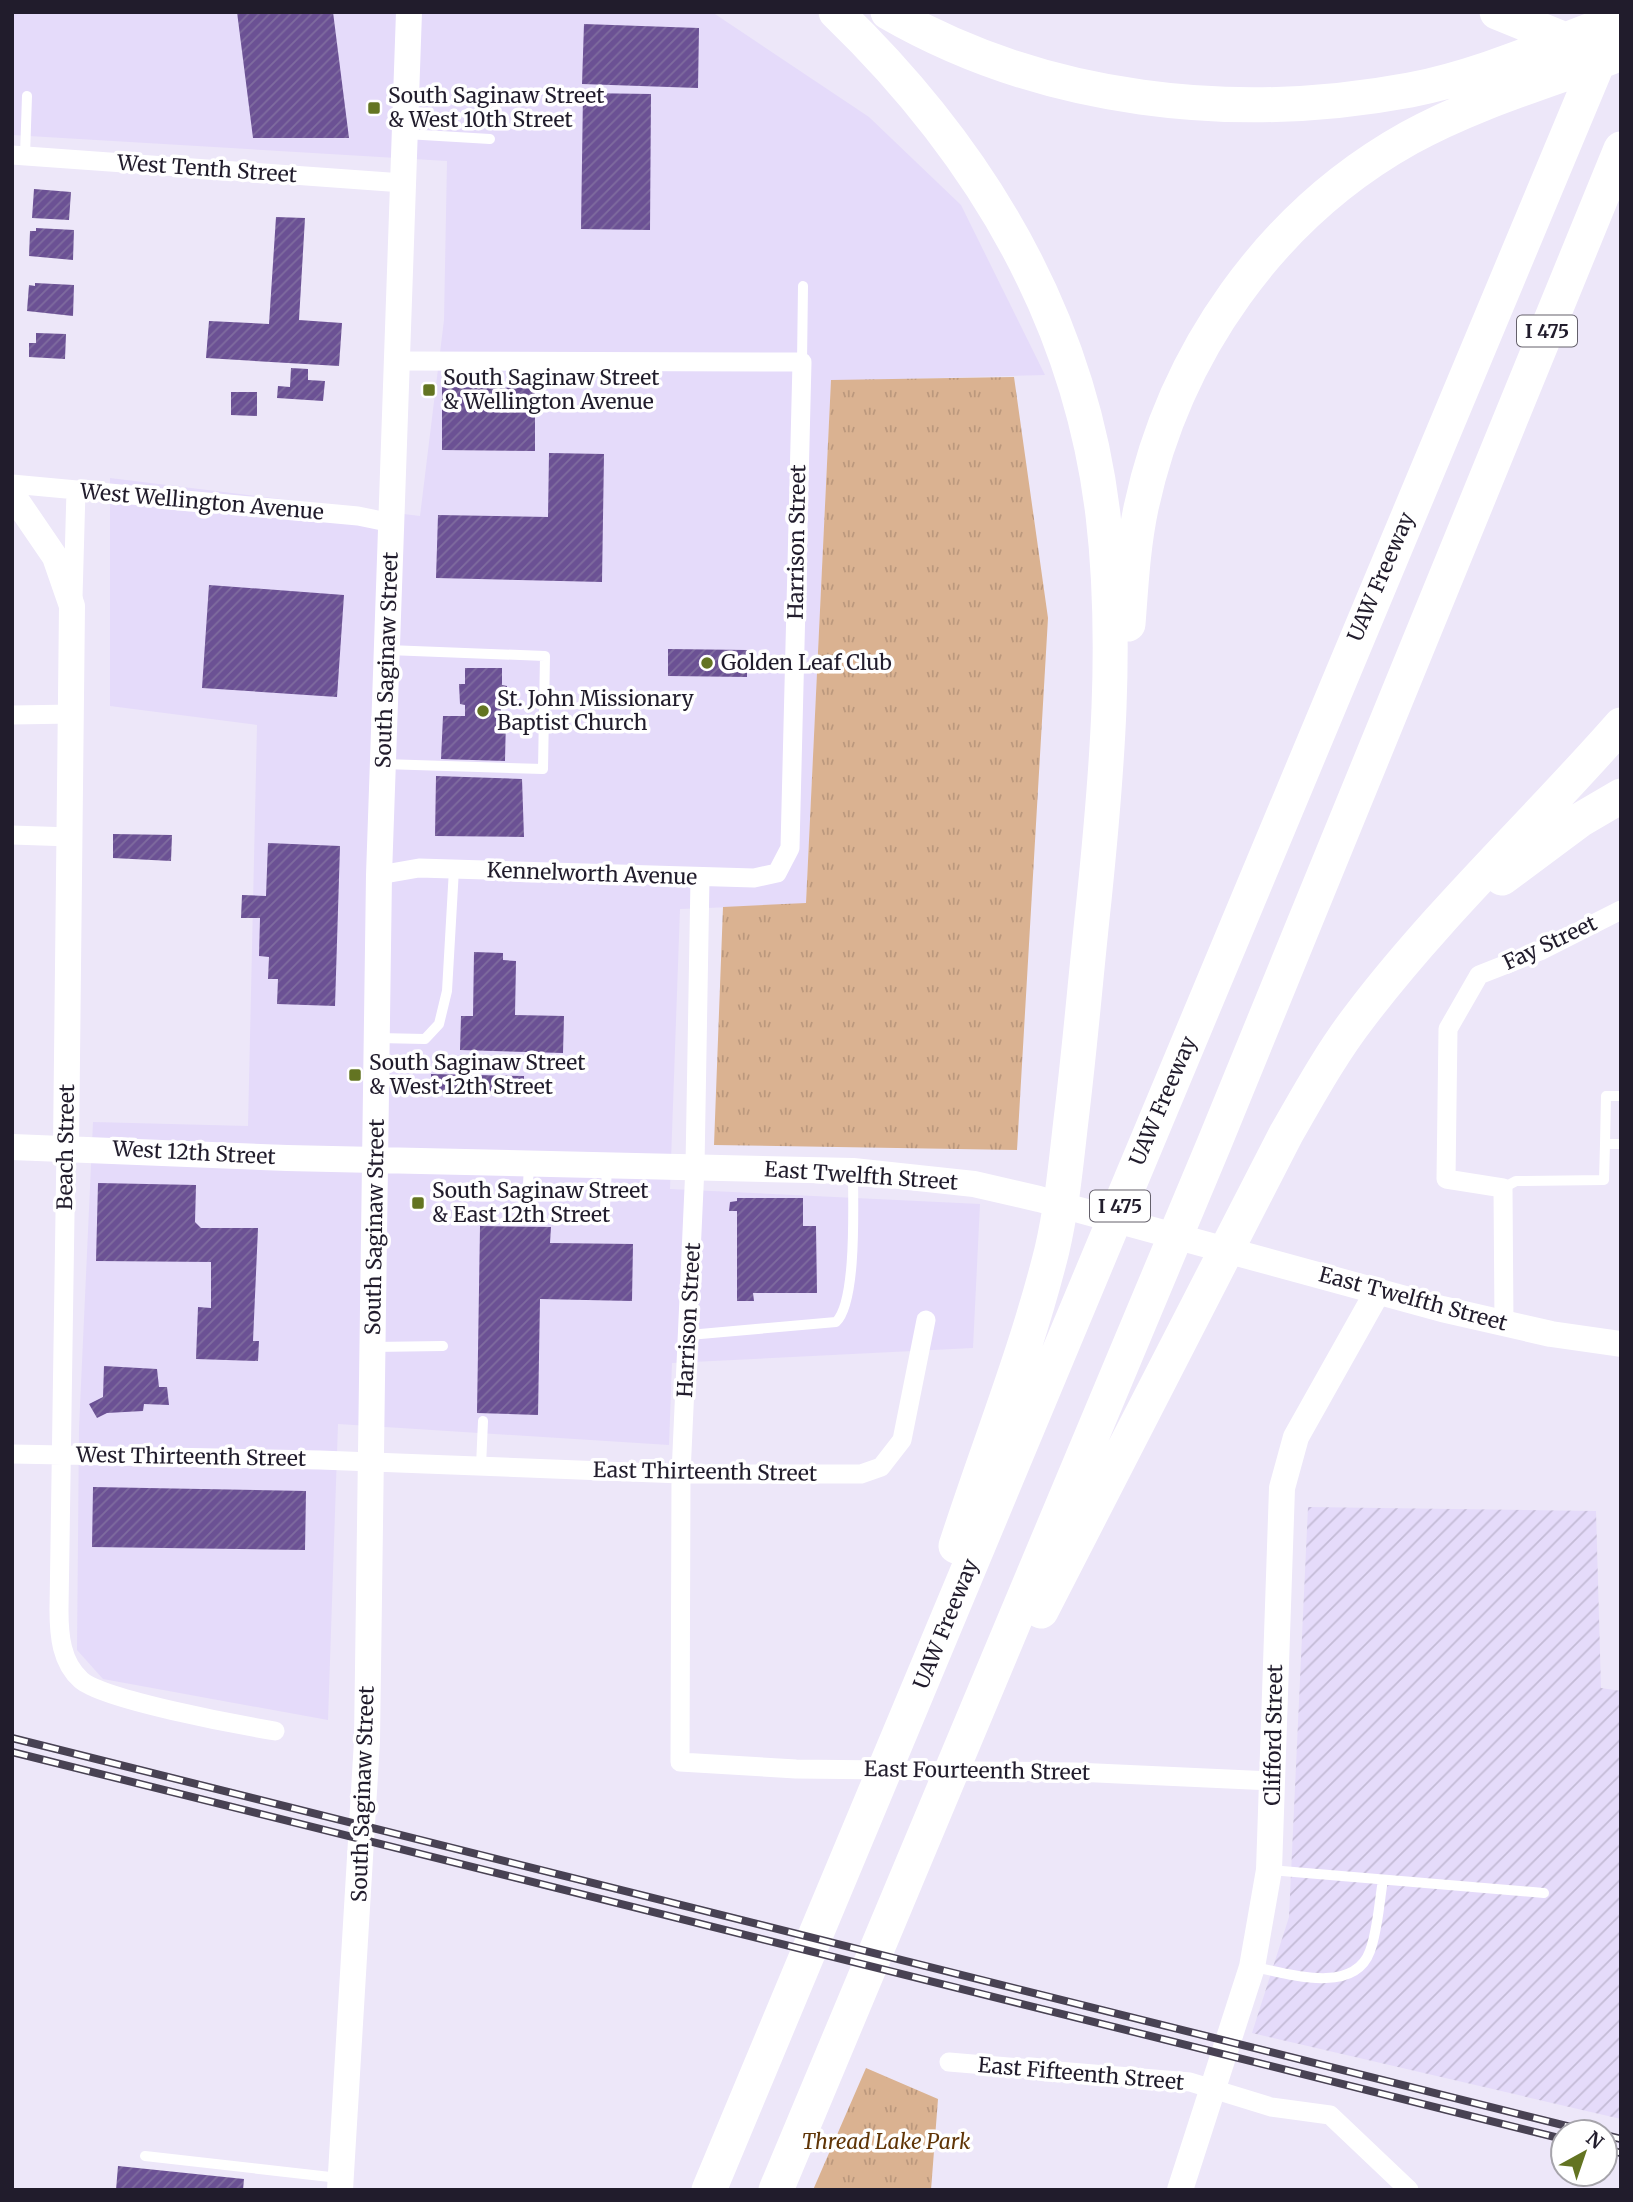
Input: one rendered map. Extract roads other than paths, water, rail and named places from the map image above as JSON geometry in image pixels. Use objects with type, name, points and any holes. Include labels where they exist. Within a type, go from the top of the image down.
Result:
[{"type":"highway","points":[[836,12],[901,77],[964,156],[991,198],[1037,284],[1071,373],[1094,464],[1107,574],[1108,689],[1098,855],[1070,1131],[1053,1245],[1015,1380],[984,1460],[872,1804]]},
{"type":"highway","points":[[888,12],[936,37],[1018,70],[1096,90],[1171,101],[1251,104],[1325,101],[1411,89],[1457,78],[1621,19]]},
{"type":"highway","points":[[1497,12],[1621,64]]},
{"type":"highway","points":[[1575,12],[1621,33]]},
{"type":"highway","points":[[1529,221],[1599,12]]},
{"type":"highway","name":"UAW Freeway","points":[[709,2190],[1529,221],[1619,12]]},
{"type":"highway","points":[[1098,855],[1121,704],[1141,509],[1163,431],[1194,361],[1221,315],[1260,260],[1309,211],[1384,153],[1468,111],[1621,54]]},
{"type":"highway","name":"I 475","points":[[776,2190],[1214,1144],[1621,149]]},
{"type":"highway","points":[[1473,513],[1621,213]]},
{"type":"highway","points":[[917,1851],[1286,1134],[1359,1017],[1412,952],[1621,725]]},
{"type":"highway","points":[[1359,1017],[1438,936],[1499,880],[1569,828],[1621,796]]},
{"type":"street","name":"South Saginaw Street","points":[[340,2184],[367,1741],[379,875],[409,12]]},
{"type":"street","name":"West Tenth Street","points":[[19,156],[403,183]]},
{"type":"street","points":[[398,361],[802,362]]},
{"type":"street","name":"Harrison Street","points":[[790,848],[802,362]]},
{"type":"street","name":"West Wellington Avenue","points":[[12,484],[358,516],[392,523]]},
{"type":"street","name":"Beach Street","points":[[76,490],[60,1639],[67,1660],[76,1675],[100,1690],[223,1721],[275,1731]]},
{"type":"street","name":"Beach Street","points":[[12,494],[55,557],[66,583],[73,615]]},
{"type":"street","points":[[12,715],[73,714]]},
{"type":"street","points":[[12,835],[71,837]]},
{"type":"street","name":"Kennelworth Avenue","points":[[379,875],[419,868],[754,878],[777,873],[790,848]]},
{"type":"street","name":"Harrison Street","points":[[680,1762],[681,1474],[695,1166],[700,878]]},
{"type":"street","name":"Fay Street","points":[[1503,1188],[1446,1179],[1448,1029],[1479,975],[1540,951],[1621,910]]},
{"type":"street","name":"West 12th Street","points":[[12,1147],[376,1159]]},
{"type":"street","name":"East Twelfth Street","points":[[376,1159],[853,1171],[974,1184],[1504,1324],[1621,1344]]},
{"type":"street","points":[[1503,1188],[1504,1324]]},
{"type":"street","name":"Clifford Street","points":[[1180,2190],[1252,1967],[1269,1870],[1275,1781],[1282,1488],[1296,1437],[1378,1291]]},
{"type":"street","name":"East Thirteenth Street","points":[[370,1462],[681,1474],[861,1474],[881,1467],[902,1440],[926,1320]]},
{"type":"street","name":"West Thirteenth Street","points":[[12,1454],[370,1462]]},
{"type":"street","name":"East Fourteenth Street","points":[[680,1762],[796,1769],[1075,1772],[1275,1781]]},
{"type":"street","name":"East Fifteenth Street","points":[[949,2062],[1190,2082],[1271,2107],[1330,2115],[1409,2190]]},
{"type":"lane","points":[[19,156],[27,96]]},
{"type":"lane","points":[[404,134],[490,139]]},
{"type":"lane","points":[[802,362],[803,286]]},
{"type":"lane","points":[[383,764],[543,769],[545,656],[387,650]]},
{"type":"lane","points":[[377,1038],[425,1039],[439,1024],[447,991],[454,869]]},
{"type":"lane","points":[[1503,1188],[1516,1181],[1604,1180],[1606,1096],[1621,1096]]},
{"type":"lane","points":[[1605,1144],[1621,1144]]},
{"type":"lane","points":[[527,1206],[529,1163]]},
{"type":"lane","points":[[605,1208],[607,1165]]},
{"type":"lane","points":[[689,1335],[836,1322],[844,1315],[849,1285],[853,1171]]},
{"type":"lane","points":[[372,1347],[443,1346]]},
{"type":"lane","points":[[481,1466],[483,1421]]},
{"type":"lane","points":[[1269,1870],[1544,1893]]},
{"type":"lane","points":[[1252,1967],[1299,1976],[1336,1978],[1359,1968],[1370,1952],[1383,1880]]},
{"type":"lane","points":[[145,2156],[340,2184]]},
{"type":"railway","points":[[12,1738],[1549,2122]]},
{"type":"railway","points":[[12,1752],[1549,2136]]},
{"type":"place","name":"South Saginaw Street & West 10th Street","points":[[374,108]]},
{"type":"place","name":"South Saginaw Street & Wellington Avenue","points":[[429,390]]},
{"type":"place","name":"Golden Leaf Club","points":[[707,663]]},
{"type":"place","name":"St. John Missionary Baptist Church","points":[[483,711]]},
{"type":"place","name":"South Saginaw Street & West 12th Street","points":[[355,1075]]},
{"type":"place","name":"South Saginaw Street & East 12th Street","points":[[418,1203]]},
{"type":"park label","name":"Thread Lake Park","points":[[886,2142]]}]
